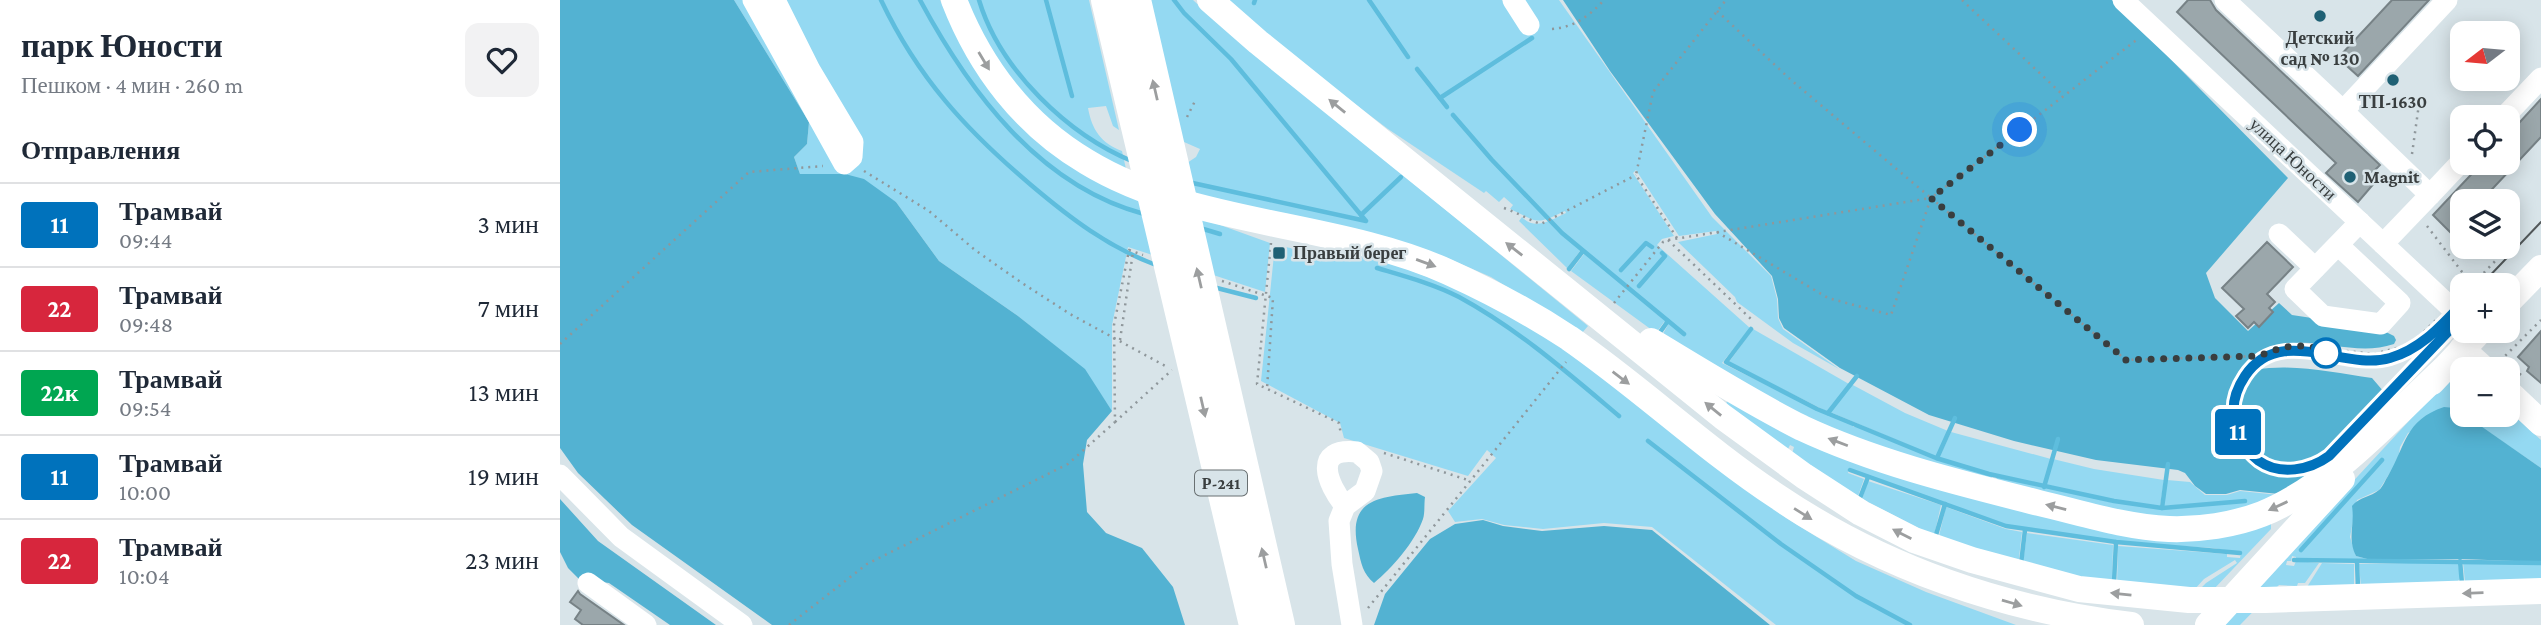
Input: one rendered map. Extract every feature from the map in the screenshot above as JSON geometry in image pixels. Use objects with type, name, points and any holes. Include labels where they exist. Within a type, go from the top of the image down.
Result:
[{"type":"highway","name":"Р-241","points":[[1107,0],[1156,154],[1201,343],[1279,625]]},
{"type":"highway","name":"Р-241","points":[[1135,0],[1156,154]]},
{"type":"highway","name":"Р-241","points":[[1201,343],[1255,625]]},
{"type":"main road","points":[[954,0],[964,26],[986,67],[1012,99],[1043,131],[1085,161],[1117,178],[1192,204],[1339,237],[1399,254],[1445,271],[1503,298],[1569,338],[1737,468],[1790,505],[1867,550],[1985,596],[2076,618],[2131,625]]},
{"type":"main road","points":[[1210,0],[1258,43],[1723,418],[1861,513],[1914,540],[1972,560],[2079,589],[2189,600],[2541,591]]},
{"type":"main road","points":[[2520,290],[2541,268]]},
{"type":"main road","points":[[1567,291],[1750,401],[1828,438],[1926,472],[2015,497],[2114,522],[2167,528],[2199,527],[2243,520],[2289,501],[2323,480],[2443,370]]},
{"type":"main road","points":[[2208,625],[2443,370],[2459,343]]},
{"type":"main road","points":[[2520,392],[2541,423]]},
{"type":"street","points":[[753,0],[844,164],[852,157],[853,142],[810,69],[775,0]]},
{"type":"street","points":[[1513,0],[1530,25]]},
{"type":"street","name":"улица Юности","points":[[2123,0],[2450,310]]},
{"type":"street","points":[[2225,0],[2430,195]]},
{"type":"street","points":[[2343,111],[2447,0]]},
{"type":"street","points":[[2515,105],[2541,78]]},
{"type":"street","points":[[2383,244],[2450,174]]},
{"type":"street","points":[[2338,245],[2400,303],[2381,324],[2323,316],[2295,289],[2360,222]]},
{"type":"street","points":[[2279,234],[2315,268]]},
{"type":"street","points":[[560,475],[621,537],[742,625]]},
{"type":"street","points":[[1345,506],[1339,521],[1339,539],[1356,621]]},
{"type":"street","points":[[588,583],[646,625]]},
{"type":"path","points":[[1552,29],[1567,28],[1589,15],[1604,0]]},
{"type":"path","points":[[1677,238],[1636,175],[1653,92],[1726,0]]},
{"type":"path","points":[[1962,0],[2064,96]]},
{"type":"path","points":[[1717,11],[1791,80],[2126,360],[2258,356],[2284,347],[2302,346],[2374,354],[2450,333]]},
{"type":"path","points":[[1650,257],[1668,240],[1677,238],[1931,198],[2153,28]]},
{"type":"path","points":[[560,344],[749,172],[844,164],[864,171],[929,211],[975,250],[1070,314],[1174,371],[1068,464],[867,564],[789,625]]},
{"type":"path","points":[[1504,208],[1522,215],[1527,221],[1544,222],[1636,175]]},
{"type":"path","points":[[1717,232],[1828,298],[1891,315],[1931,198]]},
{"type":"path","points":[[1668,240],[1752,320]]},
{"type":"path","points":[[1271,242],[1256,384],[1339,423],[1340,430]]},
{"type":"path","points":[[1115,422],[1114,325],[1132,252],[1120,341]]},
{"type":"path","points":[[2484,273],[2497,259]]},
{"type":"path","points":[[1267,296],[1273,298],[1267,389]]},
{"type":"path","points":[[2504,357],[2541,320]]},
{"type":"path","points":[[1381,452],[1471,481]]},
{"type":"path","points":[[1356,621],[1487,459]]},
{"type":"shaded area","points":[[560,0],[734,0],[809,122],[807,144],[794,157],[800,174],[845,174],[864,179],[896,202],[939,261],[1018,316],[1085,369],[1112,411],[1087,440],[1083,464],[1087,512],[1106,533],[1142,548],[1173,587],[1185,625],[772,625],[632,525],[578,473],[560,448]]},
{"type":"shaded area","points":[[734,0],[940,0],[962,46],[986,82],[1198,217],[1270,243],[1265,292],[1128,247],[1112,325],[1112,411],[1084,369],[1018,316],[939,261],[896,202],[845,174],[800,174],[794,157],[807,144],[809,122]]},
{"type":"shaded area","points":[[963,0],[1089,0],[1119,130],[1113,126],[1106,106],[1088,108],[1099,135],[1108,144],[1122,151],[1126,169],[1068,135],[1017,89],[987,47]]},
{"type":"shaded area","points":[[1146,0],[1193,0],[1229,33],[1588,326],[1582,333],[1491,277],[1445,257],[1191,195],[1184,165],[1196,157],[1200,149],[1184,142],[1179,143]]},
{"type":"shaded area","points":[[1229,0],[1502,0],[1526,33],[1519,0],[1559,0],[1712,217],[1771,276],[1777,299],[1778,318],[1783,329],[1839,369],[1793,343],[1737,302],[1678,242],[1717,234],[1716,231],[1679,236],[1636,170],[1633,173],[1674,236],[1662,239],[1657,245],[1750,328],[1722,363],[1817,410],[1853,424],[1853,427],[1857,426],[1936,459],[1992,476],[1991,483],[1836,434],[1661,337],[1668,325],[1664,322],[1656,333],[1571,271],[1584,254],[1580,251],[1567,268],[1519,221],[1522,217],[1532,223],[1543,223],[1566,213],[1565,211],[1547,219],[1532,219],[1510,209],[1513,205],[1504,197],[1499,202],[1486,191],[1484,193],[1388,129],[1298,61]]},
{"type":"shaded area","points":[[1563,0],[2112,0],[2288,178],[2206,273],[2215,298],[2248,331],[2279,303],[2292,315],[2378,328],[2394,336],[2396,340],[2394,344],[2375,348],[2287,344],[2269,350],[2252,362],[2255,370],[2299,368],[2372,378],[2384,392],[2312,465],[2304,478],[2279,494],[2240,490],[2226,494],[2206,494],[2195,486],[2185,473],[2178,470],[2096,460],[2014,441],[1929,415],[1840,368],[1784,328],[1779,318],[1778,299],[1772,276],[1715,214],[1610,71]]},
{"type":"shaded area","points":[[1275,245],[1381,259],[1475,295],[1581,359],[1786,518],[1856,561],[1926,592],[2016,625],[1776,625],[1652,527],[1604,523],[1543,529],[1504,525],[1482,519],[1455,522],[1448,511],[1496,458],[1487,450],[1468,476],[1344,438],[1340,423],[1261,381]]},
{"type":"shaded area","points":[[1753,329],[1849,384],[1828,412],[1729,362]]},
{"type":"shaded area","points":[[2450,379],[2450,411],[2408,433],[2400,447],[2398,460],[2379,490],[2357,500],[2350,537],[2356,556],[2371,560],[2296,559],[2292,556],[2286,565],[2294,566],[2296,561],[2319,563],[2305,583],[2298,583],[2297,586],[2279,585],[2240,625],[2220,625]]},
{"type":"shaded area","points":[[1851,384],[1905,413],[1948,431],[1937,457],[1830,412]]},
{"type":"shaded area","points":[[1727,401],[2022,507],[2271,524],[2271,529],[2213,590],[2199,590],[2237,563],[2235,560],[2204,579],[2194,590],[2117,585],[2118,546],[2227,554],[2227,557],[2240,558],[2241,553],[2213,548],[2115,542],[2006,525],[1849,469],[1848,473],[1864,479],[1857,499],[1791,457],[1794,447],[1790,445],[1786,453],[1726,405]]},
{"type":"shaded area","points":[[2450,408],[2450,427],[2482,427],[2541,468],[2541,562],[2371,560],[2356,556],[2352,543],[2352,506],[2380,489],[2408,435],[2421,419],[2431,412]]},
{"type":"shaded area","points":[[2520,421],[2541,440],[2541,468],[2481,427],[2520,427]]},
{"type":"shaded area","points":[[1951,432],[2051,459],[2043,485],[1939,458]]},
{"type":"shaded area","points":[[2053,459],[2094,469],[2164,480],[2160,507],[2046,486]]},
{"type":"shaded area","points":[[1997,477],[2112,502],[2160,509],[2246,501],[2163,506],[2167,480],[2190,482],[2205,495],[2227,495],[2240,491],[2279,495],[2218,517],[2170,521],[1995,484]]},
{"type":"shaded area","points":[[1868,481],[1941,505],[1934,536],[1862,499]]},
{"type":"shaded area","points":[[1417,493],[1425,497],[1424,517],[1419,528],[1402,554],[1374,583],[1361,564],[1358,549],[1357,520],[1361,511],[1378,500]]},
{"type":"shaded area","points":[[560,499],[598,541],[716,625],[670,625],[609,583],[579,579],[568,568],[560,552]]},
{"type":"shaded area","points":[[1946,507],[2006,529],[2022,532],[2018,566],[1939,536]]},
{"type":"shaded area","points":[[1483,520],[1503,526],[1542,531],[1604,526],[1652,530],[1770,625],[1374,625],[1385,594],[1430,539],[1455,524]]},
{"type":"shaded area","points":[[2027,533],[2113,545],[2112,585],[2023,563]]},
{"type":"shaded area","points":[[2458,562],[2460,578],[2457,583],[2361,587],[2359,564]]},
{"type":"shaded area","points":[[2463,562],[2541,564],[2541,579],[2465,582]]},
{"type":"shaded area","points":[[2322,563],[2354,564],[2354,588],[2307,587]]},
{"type":"building","points":[[2188,0],[2210,0],[2216,10],[2380,165],[2370,175],[2376,181],[2358,202],[2326,173],[2336,163],[2177,12]]},
{"type":"building","points":[[2392,0],[2429,0],[2358,76],[2338,58]]},
{"type":"building","points":[[2541,99],[2541,137],[2520,159],[2520,122]]},
{"type":"building","points":[[2471,175],[2505,175],[2492,189],[2458,189]]},
{"type":"building","points":[[2450,197],[2450,232],[2433,215]]},
{"type":"building","points":[[2267,242],[2293,267],[2267,294],[2275,302],[2269,308],[2273,312],[2259,327],[2254,322],[2248,328],[2236,316],[2244,309],[2222,288]]},
{"type":"building","points":[[2541,331],[2541,383],[2527,371],[2529,367],[2518,357]]},
{"type":"building","points":[[578,591],[624,625],[583,625],[575,619],[581,610],[570,602]]},
{"type":"waterway","points":[[881,0],[895,28],[928,78],[985,144],[1075,220],[1122,250],[1156,265]]},
{"type":"waterway","points":[[920,0],[961,68],[1011,131],[1040,158],[1072,182],[1106,200],[1144,214]]},
{"type":"waterway","points":[[979,0],[1003,51],[1040,97],[1085,135],[1134,162]]},
{"type":"waterway","points":[[1046,0],[1072,96]]},
{"type":"waterway","points":[[1174,0],[1231,59],[1366,221],[1188,182]]},
{"type":"waterway","points":[[1369,0],[1408,57]]},
{"type":"waterway","points":[[1440,98],[1532,38]]},
{"type":"waterway","points":[[1417,69],[1447,107]]},
{"type":"waterway","points":[[1453,115],[1562,233],[1684,334]]},
{"type":"waterway","points":[[1361,215],[1401,177]]},
{"type":"waterway","points":[[1200,228],[1220,234]]},
{"type":"waterway","points":[[1621,270],[1646,243],[1652,247]]},
{"type":"waterway","points":[[1569,269],[1583,251]]},
{"type":"waterway","points":[[1639,286],[1665,256],[1662,253]]},
{"type":"waterway","points":[[1377,268],[1439,288],[1481,310],[1542,352],[1619,416]]},
{"type":"waterway","points":[[1213,287],[1256,298]]},
{"type":"waterway","points":[[1658,335],[1668,321]]},
{"type":"waterway","points":[[1751,329],[1726,362],[1817,409],[1936,458],[1989,474],[2114,501],[2162,508],[2245,501]]},
{"type":"waterway","points":[[1828,413],[1857,376]]},
{"type":"waterway","points":[[1937,458],[1955,418]]},
{"type":"waterway","points":[[2044,487],[2058,439]]},
{"type":"waterway","points":[[1648,441],[1781,544],[1856,596],[1910,625]]},
{"type":"waterway","points":[[2301,550],[2382,460]]},
{"type":"waterway","points":[[2162,508],[2168,464]]},
{"type":"waterway","points":[[1850,470],[2006,526],[2116,542],[2240,553]]},
{"type":"waterway","points":[[1860,498],[1868,477]]},
{"type":"waterway","points":[[1936,535],[1945,504]]},
{"type":"waterway","points":[[2021,564],[2025,530]]},
{"type":"waterway","points":[[2114,582],[2116,542]]},
{"type":"waterway","points":[[2294,560],[2541,563]]},
{"type":"waterway","points":[[2460,561],[2462,584]]},
{"type":"waterway","points":[[2357,562],[2358,588]]},
{"type":"tram line","points":[[2492,273],[2541,222]]},
{"type":"tram line","points":[[2450,316],[2421,342],[2390,358],[2372,361],[2294,350],[2276,352],[2259,360],[2245,376],[2234,400],[2235,423],[2242,441],[2259,461],[2276,469],[2304,468],[2321,461],[2329,456],[2450,330]]},
{"type":"tram line","name":"11","points":[[2450,317],[2419,344],[2387,359],[2367,360],[2297,350],[2264,358],[2249,369],[2235,397],[2233,414],[2239,437],[2255,458],[2268,466],[2286,470],[2317,463],[2329,456],[2450,330]]},
{"type":"place","name":"Детский сад № 130","points":[[2320,16]]},
{"type":"place","name":"ТП-1630","points":[[2393,80]]},
{"type":"place","name":"Magnit","points":[[2350,177]]},
{"type":"place","name":"Правый берег","points":[[1279,253]]},
{"type":"route","points":[[2020,130],[1931,198],[2126,360],[2258,356],[2284,347],[2302,346],[2321,348],[2326,353]]}]
